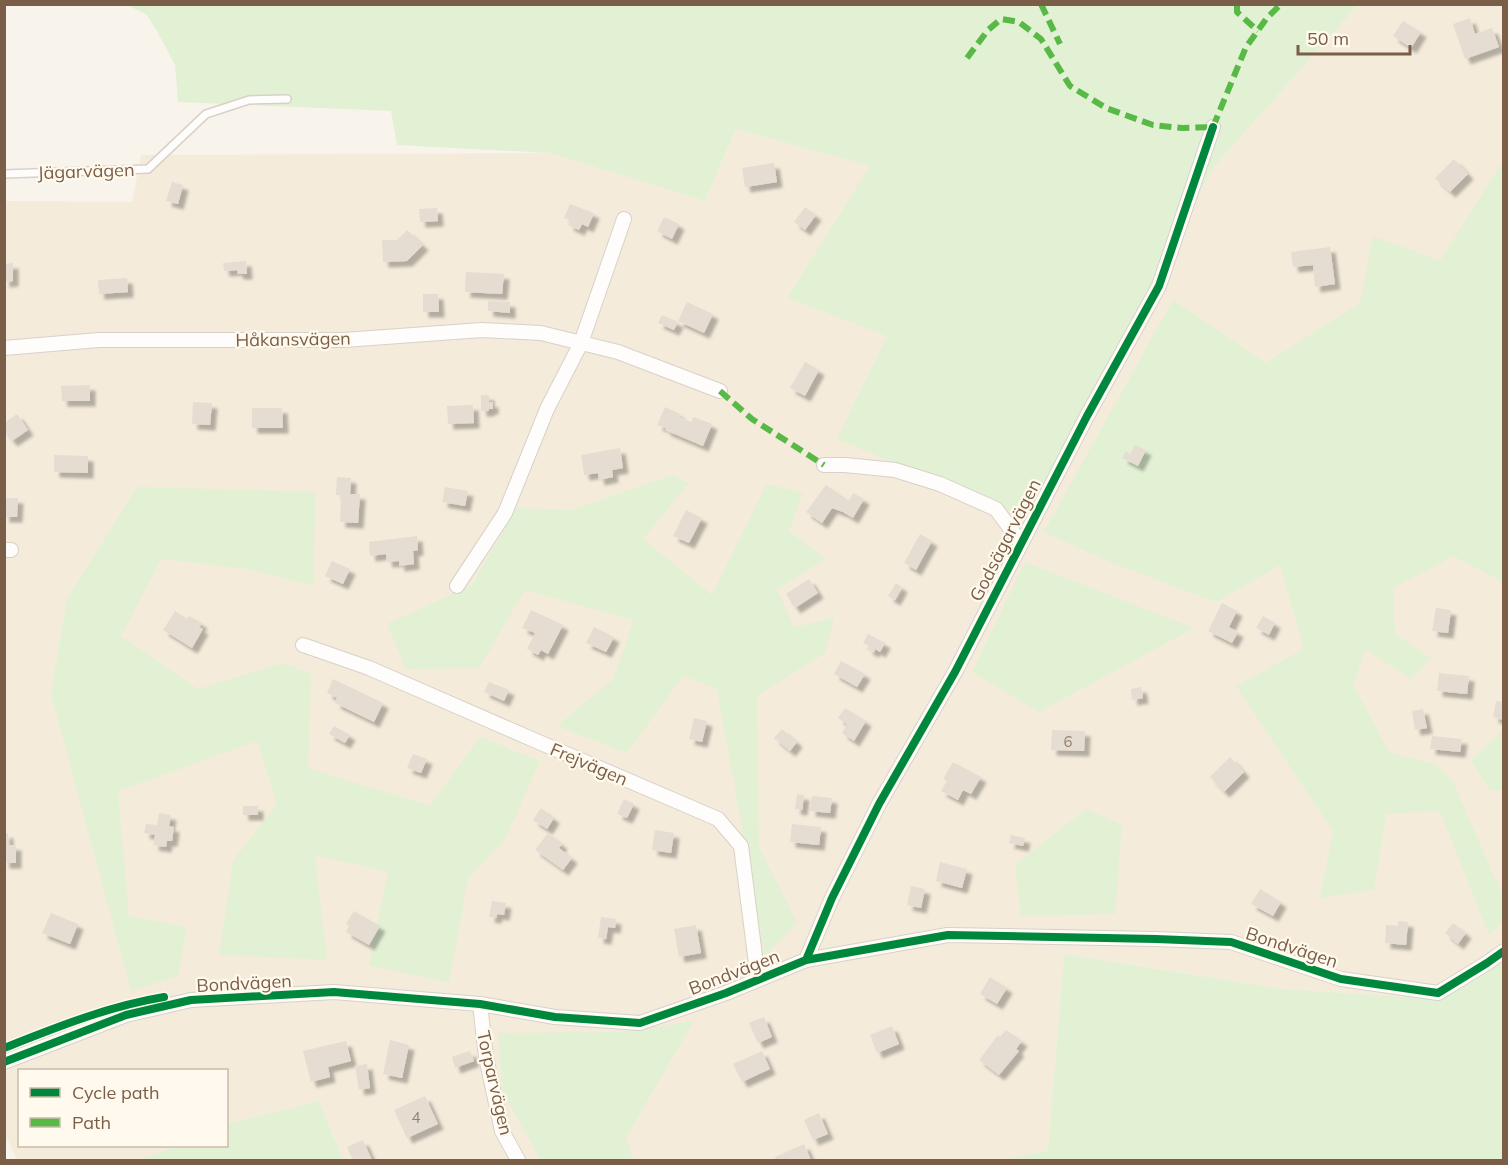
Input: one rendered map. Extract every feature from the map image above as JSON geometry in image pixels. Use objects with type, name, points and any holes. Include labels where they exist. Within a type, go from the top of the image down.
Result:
[{"type":"street","name":"Godsägarvägen","points":[[806,960],[832,898],[879,804],[955,672],[1087,416],[1159,286],[1213,127]]},
{"type":"street","points":[[457,586],[505,513],[547,409],[580,343],[624,219]]},
{"type":"street","name":"Håkansvägen","points":[[4,348],[99,340],[344,340],[482,330],[541,333],[618,352],[720,391]]},
{"type":"street","points":[[824,465],[896,470],[940,484],[996,509],[1021,543]]},
{"type":"street","name":"Frejvägen","points":[[303,645],[369,668],[718,819],[741,846],[758,979]]},
{"type":"street","name":"Bondvägen","points":[[4,1062],[126,1015],[191,1000],[334,992],[480,1004],[555,1017],[640,1023],[726,993],[806,960],[948,935],[1232,942],[1341,978],[1438,993],[1503,951]]},
{"type":"street","name":"Torparvägen","points":[[480,1004],[486,1057],[502,1131],[518,1161]]},
{"type":"lane","name":"Jägarvägen","points":[[4,174],[148,169],[206,114],[249,100],[287,99]]},
{"type":"shaded area","points":[[1358,5],[1503,5],[1503,962],[1440,999],[1282,989],[1064,954],[1048,1150],[1004,1160],[343,1160],[319,1101],[228,1124],[228,1069],[18,1069],[18,1147],[174,1147],[141,1160],[17,1160],[5,1134],[5,201],[132,202],[141,155],[549,153],[705,201],[736,129],[871,166],[787,298],[888,336],[1025,517],[1214,167]]},
{"type":"green space","points":[[127,5],[1358,5],[1214,167],[1025,517],[837,439],[887,336],[787,298],[870,166],[736,129],[705,201],[549,153],[397,145],[391,111],[178,102],[175,65],[147,15]]},
{"type":"green space","points":[[1503,161],[1503,582],[1453,556],[1393,588],[1395,634],[1431,658],[1411,679],[1365,649],[1353,685],[1390,753],[1437,765],[1453,782],[1503,896],[1503,921],[1489,935],[1440,811],[1386,814],[1374,890],[1320,898],[1333,831],[1236,686],[1304,649],[1280,565],[1216,602],[1112,563],[1044,532],[1173,300],[1266,363],[1360,303],[1373,236],[1440,261]]},
{"type":"green space","points":[[673,475],[689,483],[643,539],[712,595],[767,484],[803,493],[789,531],[826,559],[777,589],[794,627],[834,618],[825,653],[757,696],[759,848],[797,923],[765,955],[717,689],[683,676],[627,753],[557,726],[613,679],[634,620],[525,590],[479,668],[406,669],[387,624],[472,585],[517,508],[572,510]]},
{"type":"green space","points":[[137,487],[315,492],[314,586],[248,569],[161,559],[121,636],[198,689],[283,663],[311,674],[308,768],[430,806],[480,737],[540,761],[505,839],[468,879],[449,982],[369,966],[388,871],[315,856],[327,960],[219,955],[233,861],[277,804],[257,741],[118,791],[129,916],[187,927],[178,976],[131,991],[51,694],[67,599]]},
{"type":"green space","points":[[1025,562],[1194,628],[1039,712],[972,672]]},
{"type":"green space","points":[[1503,730],[1503,789],[1491,791],[1471,761]]},
{"type":"green space","points":[[1086,809],[1122,825],[1115,914],[1021,916],[1015,865]]},
{"type":"green space","points":[[1064,954],[1282,989],[1440,999],[1503,962],[1503,1160],[1004,1160],[1048,1150]]},
{"type":"green space","points":[[694,1021],[626,1137],[633,1160],[540,1160],[502,1089],[498,1033],[620,1032]]},
{"type":"green space","points":[[319,1101],[343,1160],[141,1160],[174,1147],[228,1147],[228,1124]]},
{"type":"building","points":[[1470,18],[1475,34],[1492,28],[1499,47],[1465,59],[1453,24]]},
{"type":"building","points":[[1403,21],[1421,32],[1411,48],[1393,36]]},
{"type":"building","points":[[1454,159],[1468,174],[1450,192],[1435,178]]},
{"type":"building","points":[[774,163],[777,182],[745,187],[742,168]]},
{"type":"building","points":[[172,182],[183,185],[178,204],[166,201]]},
{"type":"building","points":[[570,204],[594,213],[588,227],[582,224],[579,230],[568,225],[570,220],[564,218]]},
{"type":"building","points":[[805,207],[816,215],[805,230],[794,222]]},
{"type":"building","points":[[437,208],[438,221],[420,222],[419,209]]},
{"type":"building","points":[[664,217],[679,224],[672,239],[657,231]]},
{"type":"building","points":[[407,230],[423,245],[407,261],[383,262],[382,240],[397,240]]},
{"type":"building","points":[[1330,247],[1335,284],[1315,287],[1313,265],[1293,267],[1291,252]]},
{"type":"building","points":[[246,261],[247,274],[238,274],[237,270],[224,271],[223,263]]},
{"type":"building","points":[[13,263],[13,281],[4,282],[4,264]]},
{"type":"building","points":[[466,272],[504,274],[502,294],[465,292]]},
{"type":"building","points":[[127,278],[128,292],[99,294],[98,280]]},
{"type":"building","points":[[423,294],[438,294],[439,312],[423,312]]},
{"type":"building","points":[[488,301],[510,302],[510,313],[488,311]]},
{"type":"building","points":[[687,302],[713,314],[704,333],[678,321]]},
{"type":"building","points":[[662,315],[678,322],[674,330],[658,323]]},
{"type":"building","points":[[805,362],[819,370],[805,396],[790,388]]},
{"type":"building","points":[[90,385],[90,401],[62,401],[61,386]]},
{"type":"building","points":[[481,395],[489,395],[489,402],[493,402],[493,409],[481,411]]},
{"type":"building","points":[[193,402],[212,403],[210,425],[192,424]]},
{"type":"building","points":[[473,405],[474,423],[448,424],[447,406]]},
{"type":"building","points":[[665,407],[691,422],[694,417],[712,424],[703,446],[657,425]]},
{"type":"building","points":[[252,408],[282,408],[283,428],[252,428]]},
{"type":"building","points":[[17,414],[28,430],[12,441],[4,431],[4,423]]},
{"type":"building","points":[[1135,445],[1146,450],[1138,466],[1122,458],[1126,451],[1130,454]]},
{"type":"building","points":[[620,448],[623,468],[612,470],[613,477],[599,480],[598,473],[584,475],[581,455]]},
{"type":"building","points":[[54,455],[88,456],[88,473],[54,472]]},
{"type":"building","points":[[337,477],[351,478],[350,494],[360,494],[358,523],[340,522],[341,495],[336,495]]},
{"type":"building","points":[[826,485],[849,501],[853,493],[864,499],[853,518],[832,508],[822,523],[806,512]]},
{"type":"building","points":[[445,487],[468,491],[465,506],[442,502]]},
{"type":"building","points":[[4,498],[18,498],[17,517],[4,517]]},
{"type":"building","points":[[686,510],[702,518],[689,543],[673,536]]},
{"type":"building","points":[[920,534],[932,541],[916,570],[904,563]]},
{"type":"building","points":[[417,536],[418,550],[413,551],[414,564],[399,566],[399,561],[387,562],[386,554],[370,556],[369,542]]},
{"type":"building","points":[[332,561],[350,569],[343,584],[325,576]]},
{"type":"building","points":[[809,579],[818,593],[795,608],[786,594]]},
{"type":"building","points":[[896,583],[902,587],[895,600],[888,596]]},
{"type":"building","points":[[1222,603],[1237,611],[1229,627],[1238,632],[1232,643],[1208,631]]},
{"type":"building","points":[[1436,608],[1451,610],[1448,633],[1432,631]]},
{"type":"building","points":[[531,610],[563,625],[548,654],[541,650],[538,655],[527,649],[535,633],[522,628]]},
{"type":"building","points":[[175,611],[187,619],[189,616],[202,623],[199,627],[203,629],[192,648],[163,630]]},
{"type":"building","points":[[1263,616],[1275,623],[1269,635],[1256,628]]},
{"type":"building","points":[[594,627],[614,637],[606,652],[586,643]]},
{"type":"building","points":[[868,634],[885,643],[880,652],[867,649],[869,646],[863,643]]},
{"type":"building","points":[[841,661],[865,674],[857,687],[834,674]]},
{"type":"building","points":[[1439,673],[1469,676],[1467,694],[1437,691]]},
{"type":"building","points":[[333,679],[383,703],[374,722],[335,703],[337,698],[327,693]]},
{"type":"building","points":[[489,682],[509,690],[504,701],[484,692]]},
{"type":"building","points":[[1141,687],[1143,698],[1132,700],[1131,689]]},
{"type":"building","points":[[1496,701],[1503,702],[1503,720],[1493,717]]},
{"type":"building","points":[[845,708],[866,721],[854,741],[842,733],[847,724],[838,718]]},
{"type":"building","points":[[1423,709],[1427,728],[1415,730],[1412,711]]},
{"type":"building","points":[[694,718],[707,721],[702,742],[689,739]]},
{"type":"building","points":[[334,726],[350,735],[345,743],[329,734]]},
{"type":"building","points":[[782,729],[797,742],[790,751],[774,738]]},
{"type":"building","points":[[1052,730],[1085,731],[1084,751],[1051,750]]},
{"type":"building","points":[[1432,736],[1462,739],[1460,752],[1430,749]]},
{"type":"building","points":[[413,754],[427,759],[421,773],[407,768]]},
{"type":"building","points":[[1230,757],[1244,772],[1224,792],[1210,777]]},
{"type":"building","points":[[953,762],[981,777],[971,794],[963,790],[958,800],[941,791],[947,781],[943,779]]},
{"type":"building","points":[[797,794],[804,795],[802,810],[795,809]]},
{"type":"building","points":[[812,796],[832,798],[830,813],[810,811]]},
{"type":"building","points":[[624,799],[634,804],[627,818],[617,814]]},
{"type":"building","points":[[243,806],[258,806],[258,815],[243,815]]},
{"type":"building","points":[[541,808],[554,818],[547,829],[533,820]]},
{"type":"building","points":[[159,813],[171,815],[169,826],[174,827],[172,841],[167,841],[166,847],[153,845],[155,835],[144,833],[146,824],[157,825]]},
{"type":"building","points":[[792,824],[821,827],[819,845],[790,842]]},
{"type":"building","points":[[655,830],[674,833],[671,853],[652,850]]},
{"type":"building","points":[[4,833],[8,833],[8,845],[16,845],[16,863],[4,863]]},
{"type":"building","points":[[548,833],[562,844],[559,848],[572,858],[563,870],[535,850]]},
{"type":"building","points":[[1011,835],[1025,838],[1023,846],[1009,843]]},
{"type":"building","points":[[940,862],[967,869],[962,888],[936,881]]},
{"type":"building","points":[[911,886],[925,889],[921,908],[907,905]]},
{"type":"building","points":[[1260,889],[1281,902],[1273,916],[1251,904]]},
{"type":"building","points":[[492,901],[506,903],[504,915],[497,914],[496,918],[489,917]]},
{"type":"building","points":[[354,911],[380,926],[369,945],[346,932],[349,926],[346,924]]},
{"type":"building","points":[[51,913],[78,924],[70,944],[42,933]]},
{"type":"building","points":[[601,917],[616,919],[615,928],[608,927],[606,939],[598,938]]},
{"type":"building","points":[[1398,921],[1408,922],[1406,945],[1385,943],[1386,925],[1398,926]]},
{"type":"building","points":[[1453,923],[1466,933],[1458,944],[1445,933]]},
{"type":"building","points":[[696,925],[701,953],[679,957],[674,929]]},
{"type":"building","points":[[990,977],[1007,988],[997,1004],[980,994]]},
{"type":"building","points":[[764,1017],[772,1037],[758,1043],[749,1023]]},
{"type":"building","points":[[892,1026],[899,1044],[877,1053],[870,1035]]},
{"type":"building","points":[[1006,1030],[1022,1041],[1016,1049],[1019,1051],[999,1075],[979,1060],[998,1035],[1000,1037]]},
{"type":"building","points":[[390,1040],[409,1045],[402,1078],[383,1074]]},
{"type":"building","points":[[346,1041],[351,1061],[328,1067],[330,1077],[311,1082],[303,1051]]},
{"type":"building","points":[[470,1051],[474,1061],[455,1068],[452,1057]]},
{"type":"building","points":[[762,1051],[770,1069],[742,1082],[733,1064]]},
{"type":"building","points":[[367,1064],[370,1088],[359,1090],[355,1066]]},
{"type":"building","points":[[425,1096],[438,1124],[407,1138],[394,1110]]},
{"type":"building","points":[[819,1113],[828,1134],[813,1140],[804,1120]]},
{"type":"building","points":[[363,1140],[372,1160],[353,1160],[347,1147]]},
{"type":"building","points":[[804,1144],[811,1160],[776,1160],[775,1157]]},
{"type":"marked path","points":[[1041,4],[1060,44]]},
{"type":"marked path","points":[[1237,4],[1237,12],[1258,31]]},
{"type":"marked path","points":[[967,58],[988,30],[1001,19],[1019,22],[1041,39],[1070,86],[1106,108],[1153,125],[1182,128],[1213,127],[1246,47],[1267,18],[1281,4]]},
{"type":"marked path","points":[[720,391],[752,419],[824,465]]},
{"type":"cycle path","points":[[806,960],[832,898],[879,804],[955,672],[1087,416],[1159,286],[1213,127]]},
{"type":"cycle path","points":[[4,1062],[126,1015],[191,1000],[334,992],[480,1004],[555,1017],[640,1023],[726,993],[806,960],[948,935],[1231,942],[1341,979],[1438,993],[1504,951]]},
{"type":"cycle path","points":[[4,1048],[103,1012],[164,997]]}]
